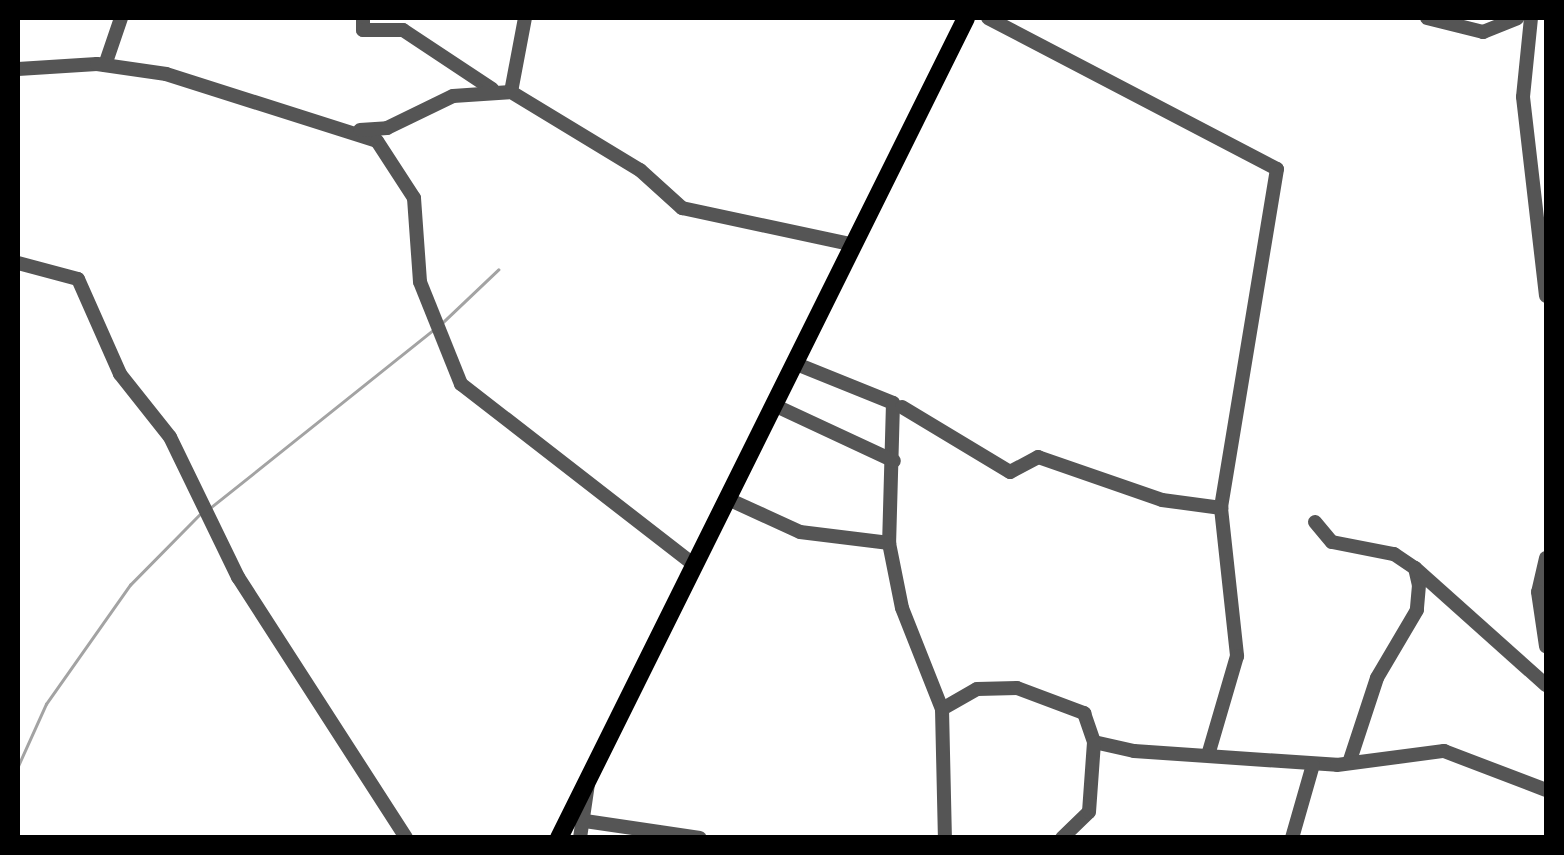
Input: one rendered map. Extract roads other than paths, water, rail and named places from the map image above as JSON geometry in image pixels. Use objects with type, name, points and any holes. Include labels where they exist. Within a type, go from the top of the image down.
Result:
[{"type":"main road","points":[[559,838],[966,18]]},
{"type":"street","points":[[105,66],[122,18]]},
{"type":"street","points":[[363,18],[363,30],[403,30],[493,90]]},
{"type":"street","points":[[512,92],[524,18]]},
{"type":"street","points":[[988,18],[1277,169],[1221,508],[1236,656],[1208,755]]},
{"type":"street","points":[[1426,18],[1483,32],[1517,18]]},
{"type":"street","points":[[1530,18],[1523,97],[1546,296]]},
{"type":"street","points":[[18,69],[105,66],[360,130],[493,90],[512,92],[640,170],[682,208],[854,244]]},
{"type":"street","points":[[360,130],[414,198],[420,282],[461,384],[696,566]]},
{"type":"street","points":[[18,264],[78,279],[120,374],[170,437],[238,577],[406,838]]},
{"type":"street","points":[[794,363],[893,403],[889,542],[902,608],[942,708],[945,838]]},
{"type":"street","points":[[776,406],[894,461]]},
{"type":"street","points":[[902,407],[1010,472],[1038,456],[1162,500],[1221,508]]},
{"type":"street","points":[[728,499],[800,532],[889,542]]},
{"type":"street","points":[[1314,522],[1332,542],[1377,546],[1416,568],[1546,685]]},
{"type":"street","points":[[1546,558],[1538,592],[1546,646]]},
{"type":"street","points":[[1348,763],[1377,678],[1417,610],[1416,568]]},
{"type":"street","points":[[942,708],[977,689],[1017,688],[1084,713],[1094,742],[1089,812],[1062,838]]},
{"type":"street","points":[[1094,742],[1313,765],[1444,751],[1546,790]]},
{"type":"street","points":[[1292,838],[1313,765]]},
{"type":"street","points":[[580,838],[589,778]]},
{"type":"street","points":[[585,821],[700,838]]},
{"type":"waterway","points":[[441,324],[498,270]]},
{"type":"waterway","points":[[210,508],[434,329]]},
{"type":"waterway","points":[[18,766],[46,704],[130,585],[199,515]]}]
